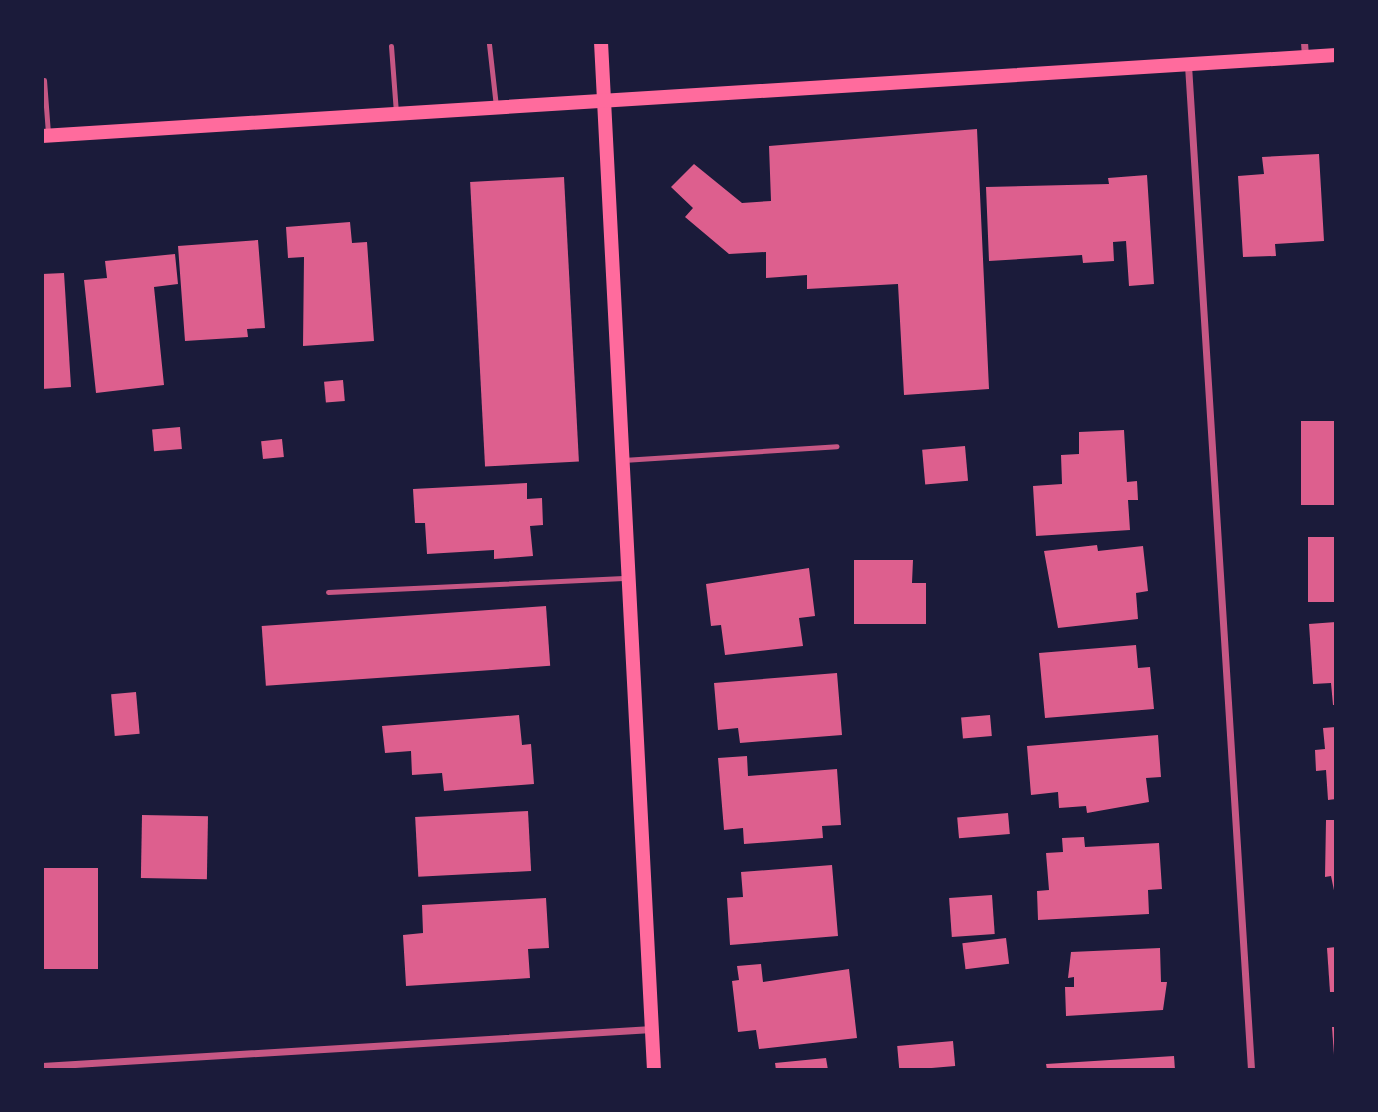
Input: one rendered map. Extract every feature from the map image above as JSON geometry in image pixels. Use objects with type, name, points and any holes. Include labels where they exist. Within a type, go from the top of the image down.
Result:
[{"type":"main road","points":[[601,42],[654,1070]]},
{"type":"main road","points":[[45,136],[1188,65],[1305,50],[1336,55]]},
{"type":"street","points":[[1188,65],[1251,1070]]},
{"type":"street","points":[[42,1066],[652,1029]]},
{"type":"lane","points":[[489,44],[496,109]]},
{"type":"lane","points":[[391,46],[396,116]]},
{"type":"lane","points":[[44,80],[45,136]]},
{"type":"lane","points":[[623,460],[837,446]]},
{"type":"lane","points":[[328,592],[629,578]]},
{"type":"building","points":[[977,129],[989,389],[904,395],[898,284],[807,289],[807,275],[766,278],[766,252],[729,254],[685,217],[693,208],[671,187],[694,164],[742,203],[771,201],[769,146]]},
{"type":"building","points":[[1319,154],[1324,241],[1275,244],[1276,256],[1243,257],[1238,176],[1264,174],[1262,157]]},
{"type":"building","points":[[1147,175],[1154,284],[1129,286],[1126,241],[1113,242],[1114,261],[1083,263],[1082,255],[989,261],[986,187],[1109,184],[1108,178]]},
{"type":"building","points":[[564,177],[579,462],[485,467],[470,182]]},
{"type":"building","points":[[350,222],[352,243],[367,242],[374,341],[303,346],[304,257],[288,258],[286,227]]},
{"type":"building","points":[[258,240],[265,328],[247,329],[248,337],[185,341],[178,246]]},
{"type":"building","points":[[175,254],[178,284],[154,287],[164,385],[96,393],[84,280],[107,278],[105,261]]},
{"type":"building","points":[[64,273],[71,387],[42,389],[42,274]]},
{"type":"building","points":[[343,380],[345,401],[326,403],[324,382]]},
{"type":"building","points":[[1301,421],[1336,421],[1336,505],[1301,505]]},
{"type":"building","points":[[180,427],[182,449],[154,451],[152,429]]},
{"type":"building","points":[[1124,430],[1127,482],[1137,481],[1138,500],[1128,500],[1130,530],[1036,536],[1033,486],[1062,484],[1061,455],[1079,454],[1079,432]]},
{"type":"building","points":[[282,439],[284,457],[263,459],[261,441]]},
{"type":"building","points":[[965,446],[968,481],[925,485],[922,450]]},
{"type":"building","points":[[527,483],[527,499],[542,498],[543,525],[530,526],[533,556],[494,559],[494,550],[427,554],[425,523],[415,523],[413,489]]},
{"type":"building","points":[[1308,537],[1336,537],[1336,602],[1308,602]]},
{"type":"building","points":[[1097,545],[1098,551],[1143,546],[1148,591],[1136,593],[1138,619],[1058,628],[1044,551]]},
{"type":"building","points":[[854,560],[913,560],[912,583],[926,583],[926,624],[854,624]]},
{"type":"building","points":[[809,568],[815,616],[799,618],[803,646],[725,655],[721,625],[711,626],[706,584]]},
{"type":"building","points":[[546,606],[550,666],[266,686],[262,626]]},
{"type":"building","points":[[1336,622],[1336,705],[1333,705],[1331,683],[1313,684],[1309,624]]},
{"type":"building","points":[[1136,645],[1138,668],[1150,667],[1154,709],[1045,718],[1039,653]]},
{"type":"building","points":[[837,673],[842,735],[740,743],[738,728],[718,730],[714,683]]},
{"type":"building","points":[[136,692],[140,734],[115,736],[111,694]]},
{"type":"building","points":[[519,715],[522,745],[531,744],[534,784],[444,791],[442,773],[412,775],[411,751],[385,753],[382,726]]},
{"type":"building","points":[[990,715],[992,736],[963,738],[961,718]]},
{"type":"building","points":[[1336,727],[1336,799],[1328,800],[1326,770],[1316,771],[1315,750],[1325,749],[1323,728]]},
{"type":"building","points":[[1158,735],[1161,777],[1146,778],[1149,802],[1087,813],[1086,806],[1059,808],[1058,792],[1031,795],[1027,746]]},
{"type":"building","points":[[747,756],[748,776],[837,769],[841,825],[822,826],[823,838],[744,844],[743,828],[724,830],[718,758]]},
{"type":"building","points":[[528,811],[531,871],[418,877],[415,817]]},
{"type":"building","points":[[1008,813],[1010,834],[959,838],[957,817]]},
{"type":"building","points":[[142,815],[208,816],[207,879],[141,878]]},
{"type":"building","points":[[1326,820],[1336,820],[1336,900],[1331,876],[1325,877]]},
{"type":"building","points":[[1084,837],[1085,847],[1159,843],[1162,889],[1148,890],[1149,914],[1038,920],[1037,891],[1049,890],[1046,853],[1063,852],[1062,838]]},
{"type":"building","points":[[832,865],[838,936],[730,945],[727,898],[743,897],[741,872]]},
{"type":"building","points":[[42,868],[98,868],[98,969],[42,969]]},
{"type":"building","points":[[992,895],[995,934],[952,937],[949,898]]},
{"type":"building","points":[[546,898],[549,948],[528,949],[530,978],[406,986],[403,935],[423,933],[422,905]]},
{"type":"building","points":[[1006,938],[1009,964],[965,969],[962,943]]},
{"type":"building","points":[[1336,947],[1336,992],[1330,992],[1327,948]]},
{"type":"building","points":[[1160,948],[1161,982],[1167,982],[1163,1010],[1066,1016],[1065,987],[1074,987],[1074,977],[1068,978],[1071,952]]},
{"type":"building","points":[[761,964],[763,982],[849,969],[857,1038],[759,1049],[756,1030],[738,1032],[732,981],[739,980],[737,966]]},
{"type":"building","points":[[1332,1027],[1336,1027],[1336,1055],[1334,1055]]},
{"type":"building","points":[[953,1041],[955,1066],[899,1070],[897,1046]]},
{"type":"building","points":[[1174,1056],[1175,1070],[1047,1070],[1046,1064]]},
{"type":"building","points":[[826,1058],[828,1070],[776,1070],[775,1063]]}]
